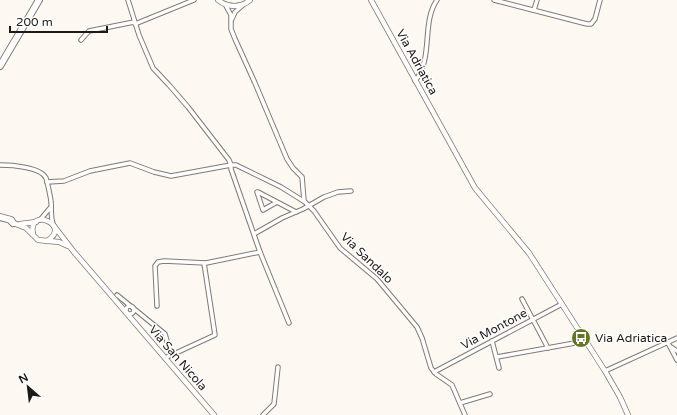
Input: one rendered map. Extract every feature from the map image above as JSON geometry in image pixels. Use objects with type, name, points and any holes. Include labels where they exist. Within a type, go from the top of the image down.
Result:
[{"type":"highway","points":[[0,57],[34,0]]},
{"type":"highway","points":[[0,66],[39,0]]},
{"type":"highway","points":[[0,219],[13,223]]},
{"type":"street","points":[[128,0],[148,60],[153,68],[188,107],[229,160],[260,252],[289,323]]},
{"type":"street","points":[[81,40],[89,31],[135,23],[194,0]]},
{"type":"street","name":"Via Adriatica","points":[[371,0],[475,188],[529,253],[606,371],[628,415]]},
{"type":"street","points":[[416,81],[422,66],[431,15],[434,4],[437,0]]},
{"type":"street","points":[[494,0],[590,24],[595,19],[600,0]]},
{"type":"street","points":[[534,10],[537,0]]},
{"type":"street","points":[[220,2],[232,6],[239,6],[248,2]]},
{"type":"street","points":[[220,2],[231,15],[232,22]]},
{"type":"street","points":[[248,2],[235,12],[231,29],[287,159],[302,177],[304,201]]},
{"type":"street","points":[[47,182],[64,181],[90,171],[130,164],[171,176],[231,165]]},
{"type":"street","points":[[0,165],[39,171],[44,176],[47,182],[51,205],[50,215],[54,234],[47,241]]},
{"type":"street","name":"Via Sandalo","points":[[231,165],[236,165],[274,184],[304,201],[309,206],[340,248],[377,279],[404,313],[411,319],[419,331],[434,372]]},
{"type":"street","points":[[254,234],[328,195],[351,191]]},
{"type":"street","points":[[277,202],[262,210],[256,192],[258,192],[277,202],[296,212]]},
{"type":"street","points":[[34,235],[33,227],[48,211],[51,205]]},
{"type":"street","points":[[13,223],[28,224],[38,220],[47,220],[53,225]]},
{"type":"street","name":"Via San Nicola","points":[[13,223],[26,228],[38,240],[62,243],[74,252]]},
{"type":"street","name":"Via San Nicola","points":[[53,225],[74,252],[214,415]]},
{"type":"street","points":[[157,306],[155,266],[158,262],[204,263],[260,252]]},
{"type":"street","points":[[165,358],[214,335],[204,263]]},
{"type":"street","name":"Via San Nicola","points":[[117,295],[165,334],[171,355]]},
{"type":"street","points":[[522,299],[548,348]]},
{"type":"street","name":"Via Montone","points":[[434,372],[562,304]]},
{"type":"street","points":[[127,313],[132,314],[134,309],[132,307]]},
{"type":"street","points":[[606,371],[677,338]]},
{"type":"street","points":[[492,341],[499,368]]},
{"type":"street","points":[[497,357],[586,341]]},
{"type":"street","points":[[668,343],[677,360]]},
{"type":"street","points":[[670,347],[677,351]]},
{"type":"street","points":[[263,415],[274,404],[278,367]]},
{"type":"street","points":[[434,372],[452,385],[465,415]]},
{"type":"street","points":[[460,403],[490,394]]},
{"type":"place","name":"Via Adriatica","points":[[581,338]]}]
